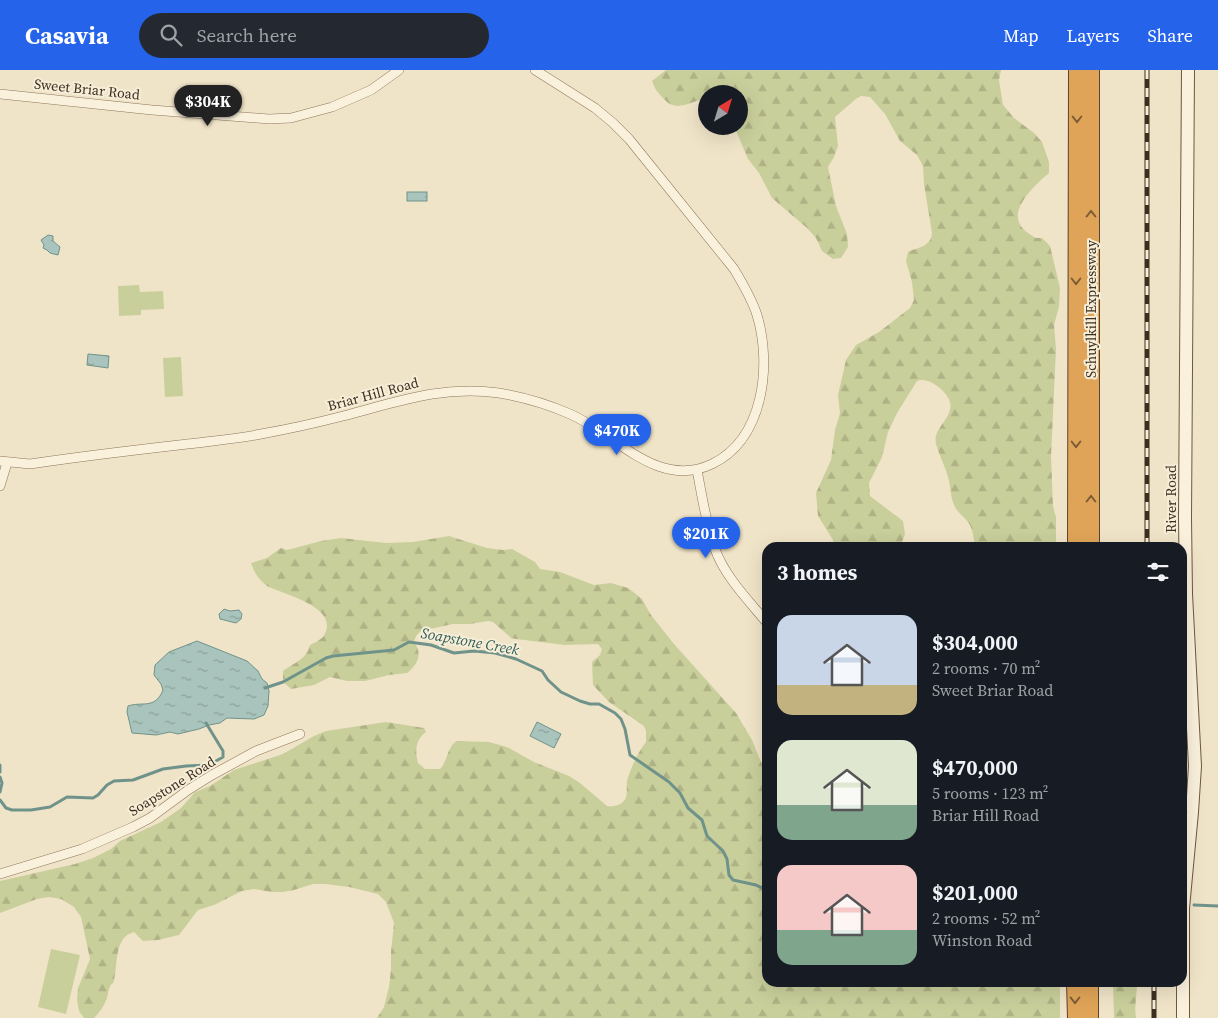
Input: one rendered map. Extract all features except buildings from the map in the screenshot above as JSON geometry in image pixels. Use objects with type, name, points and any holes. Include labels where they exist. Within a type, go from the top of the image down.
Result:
[{"type":"highway","name":"Schuylkill Expressway","points":[[1076,70],[1076,542]]},
{"type":"highway","name":"Schuylkill Expressway","points":[[1091,70],[1091,542]]},
{"type":"highway","points":[[1075,987],[1076,1018]]},
{"type":"highway","points":[[1090,987],[1090,1018]]},
{"type":"street","name":"Sweet Briar Road","points":[[0,94],[152,110],[269,119],[291,118],[332,108],[371,90],[399,70]]},
{"type":"street","name":"Briar Hill Road","points":[[3,462],[30,464],[258,435],[319,422],[406,398],[427,394],[472,391],[520,397],[546,404],[571,414],[593,426],[644,460],[667,470],[697,470],[723,458],[745,434],[754,416],[763,376],[761,335],[757,314],[746,289],[734,269],[629,140],[595,108],[535,70]]},
{"type":"street","name":"River Road","points":[[1185,542],[1188,70]]},
{"type":"street","points":[[0,486],[3,462]]},
{"type":"street","points":[[697,470],[715,549],[732,579],[762,616]]},
{"type":"street","name":"River Road","points":[[1187,613],[1195,766],[1187,865]]},
{"type":"street","name":"Soapstone Road","points":[[0,874],[82,849],[133,827],[150,818],[212,775],[256,751],[300,734]]},
{"type":"street","name":"River Road","points":[[1183,987],[1183,1018]]},
{"type":"green space","points":[[666,70],[1001,70],[999,80],[1003,105],[1014,118],[1034,133],[1042,142],[1049,162],[1049,173],[1027,195],[1019,209],[1018,216],[1023,229],[1036,238],[1042,238],[1050,246],[1060,288],[1059,307],[1054,325],[1056,349],[1051,457],[1056,542],[974,542],[970,525],[953,503],[948,477],[936,444],[937,433],[949,413],[950,402],[941,389],[921,380],[917,381],[897,413],[888,432],[882,457],[869,483],[870,496],[903,521],[905,534],[902,542],[833,542],[818,516],[816,493],[831,460],[835,430],[840,413],[838,395],[846,360],[856,345],[879,332],[910,308],[914,300],[912,282],[906,261],[908,252],[927,244],[932,233],[923,166],[917,155],[900,141],[885,114],[870,97],[861,96],[857,98],[835,117],[838,146],[828,167],[836,206],[847,234],[848,247],[841,258],[833,259],[822,251],[816,238],[807,228],[772,198],[759,173],[748,159],[738,135],[748,135],[748,85],[698,85],[698,101],[679,106],[669,103],[656,89],[652,81]]},
{"type":"green space","points":[[139,285],[140,292],[163,291],[164,309],[141,310],[141,315],[119,316],[118,286]]},
{"type":"green space","points":[[181,357],[183,396],[165,397],[163,358]]},
{"type":"green space","points":[[449,536],[487,548],[512,549],[535,562],[540,569],[560,572],[594,585],[611,583],[628,588],[642,599],[651,615],[674,644],[736,713],[752,740],[762,763],[762,987],[1060,987],[1060,1018],[377,1018],[384,1007],[391,969],[394,923],[386,902],[378,894],[349,887],[313,884],[283,892],[254,889],[242,891],[214,905],[198,910],[179,935],[143,941],[134,932],[128,935],[120,945],[114,980],[109,988],[105,1004],[94,1018],[84,1018],[79,1011],[77,1000],[78,988],[90,959],[81,917],[74,907],[61,899],[49,897],[37,899],[0,913],[0,881],[75,864],[93,858],[111,849],[120,841],[161,822],[181,808],[195,792],[210,786],[234,770],[283,754],[326,731],[386,722],[424,728],[426,732],[418,742],[416,754],[418,763],[425,769],[440,769],[451,746],[457,741],[489,742],[507,747],[534,762],[569,776],[607,806],[618,805],[625,800],[628,777],[640,750],[646,742],[646,731],[644,726],[609,702],[593,685],[592,662],[600,655],[602,649],[598,644],[565,645],[511,638],[493,622],[488,621],[453,624],[430,629],[424,628],[416,636],[414,642],[419,655],[414,666],[407,673],[365,681],[347,681],[330,677],[314,685],[291,689],[283,682],[283,671],[303,657],[310,645],[323,637],[327,627],[325,619],[313,606],[266,585],[258,577],[251,563],[267,558],[281,548],[287,550],[341,538],[386,543],[413,542]]},
{"type":"green space","points":[[51,949],[80,955],[66,1014],[38,1007]]},
{"type":"green space","points":[[1113,987],[1137,987],[1136,1018],[1114,1018]]},
{"type":"water","points":[[407,192],[427,192],[427,201],[407,201]]},
{"type":"water","points":[[48,235],[53,236],[53,241],[60,247],[58,255],[50,253],[43,248],[44,245],[41,240]]},
{"type":"water","points":[[88,354],[109,356],[108,368],[87,365]]},
{"type":"water","points":[[224,609],[230,611],[239,610],[242,614],[241,619],[236,623],[220,619],[219,614]]},
{"type":"water","points":[[197,641],[247,661],[258,671],[262,679],[267,683],[269,691],[268,706],[264,715],[254,719],[227,718],[220,723],[178,734],[170,732],[156,735],[132,733],[127,712],[128,706],[152,703],[160,696],[163,690],[154,675],[155,665],[169,652]]},
{"type":"water","points":[[537,722],[561,734],[554,748],[530,736]]},
{"type":"waterway","name":"Soapstone Creek","points":[[265,688],[283,682],[326,658],[394,650],[409,642],[431,645],[454,653],[474,651],[495,653],[516,659],[542,671],[548,680],[561,692],[580,701],[599,704],[615,713],[621,719],[625,729],[630,755],[669,782],[680,793],[688,808],[702,820],[707,836],[723,851],[727,859],[729,875],[733,880],[762,888]]},
{"type":"waterway","name":"Soapstone Creek","points":[[0,800],[6,808],[12,810],[50,807],[67,797],[93,798],[114,781],[133,780],[163,769],[209,765],[223,757],[223,751],[206,723]]},
{"type":"waterway","name":"Soapstone Creek","points":[[0,765],[0,772]]},
{"type":"waterway","name":"Soapstone Creek","points":[[0,777],[2,783],[0,792]]},
{"type":"waterway","name":"Soapstone Creek","points":[[1194,905],[1218,906]]},
{"type":"railway","points":[[1147,70],[1147,542]]},
{"type":"railway","points":[[1154,987],[1154,1018]]}]
